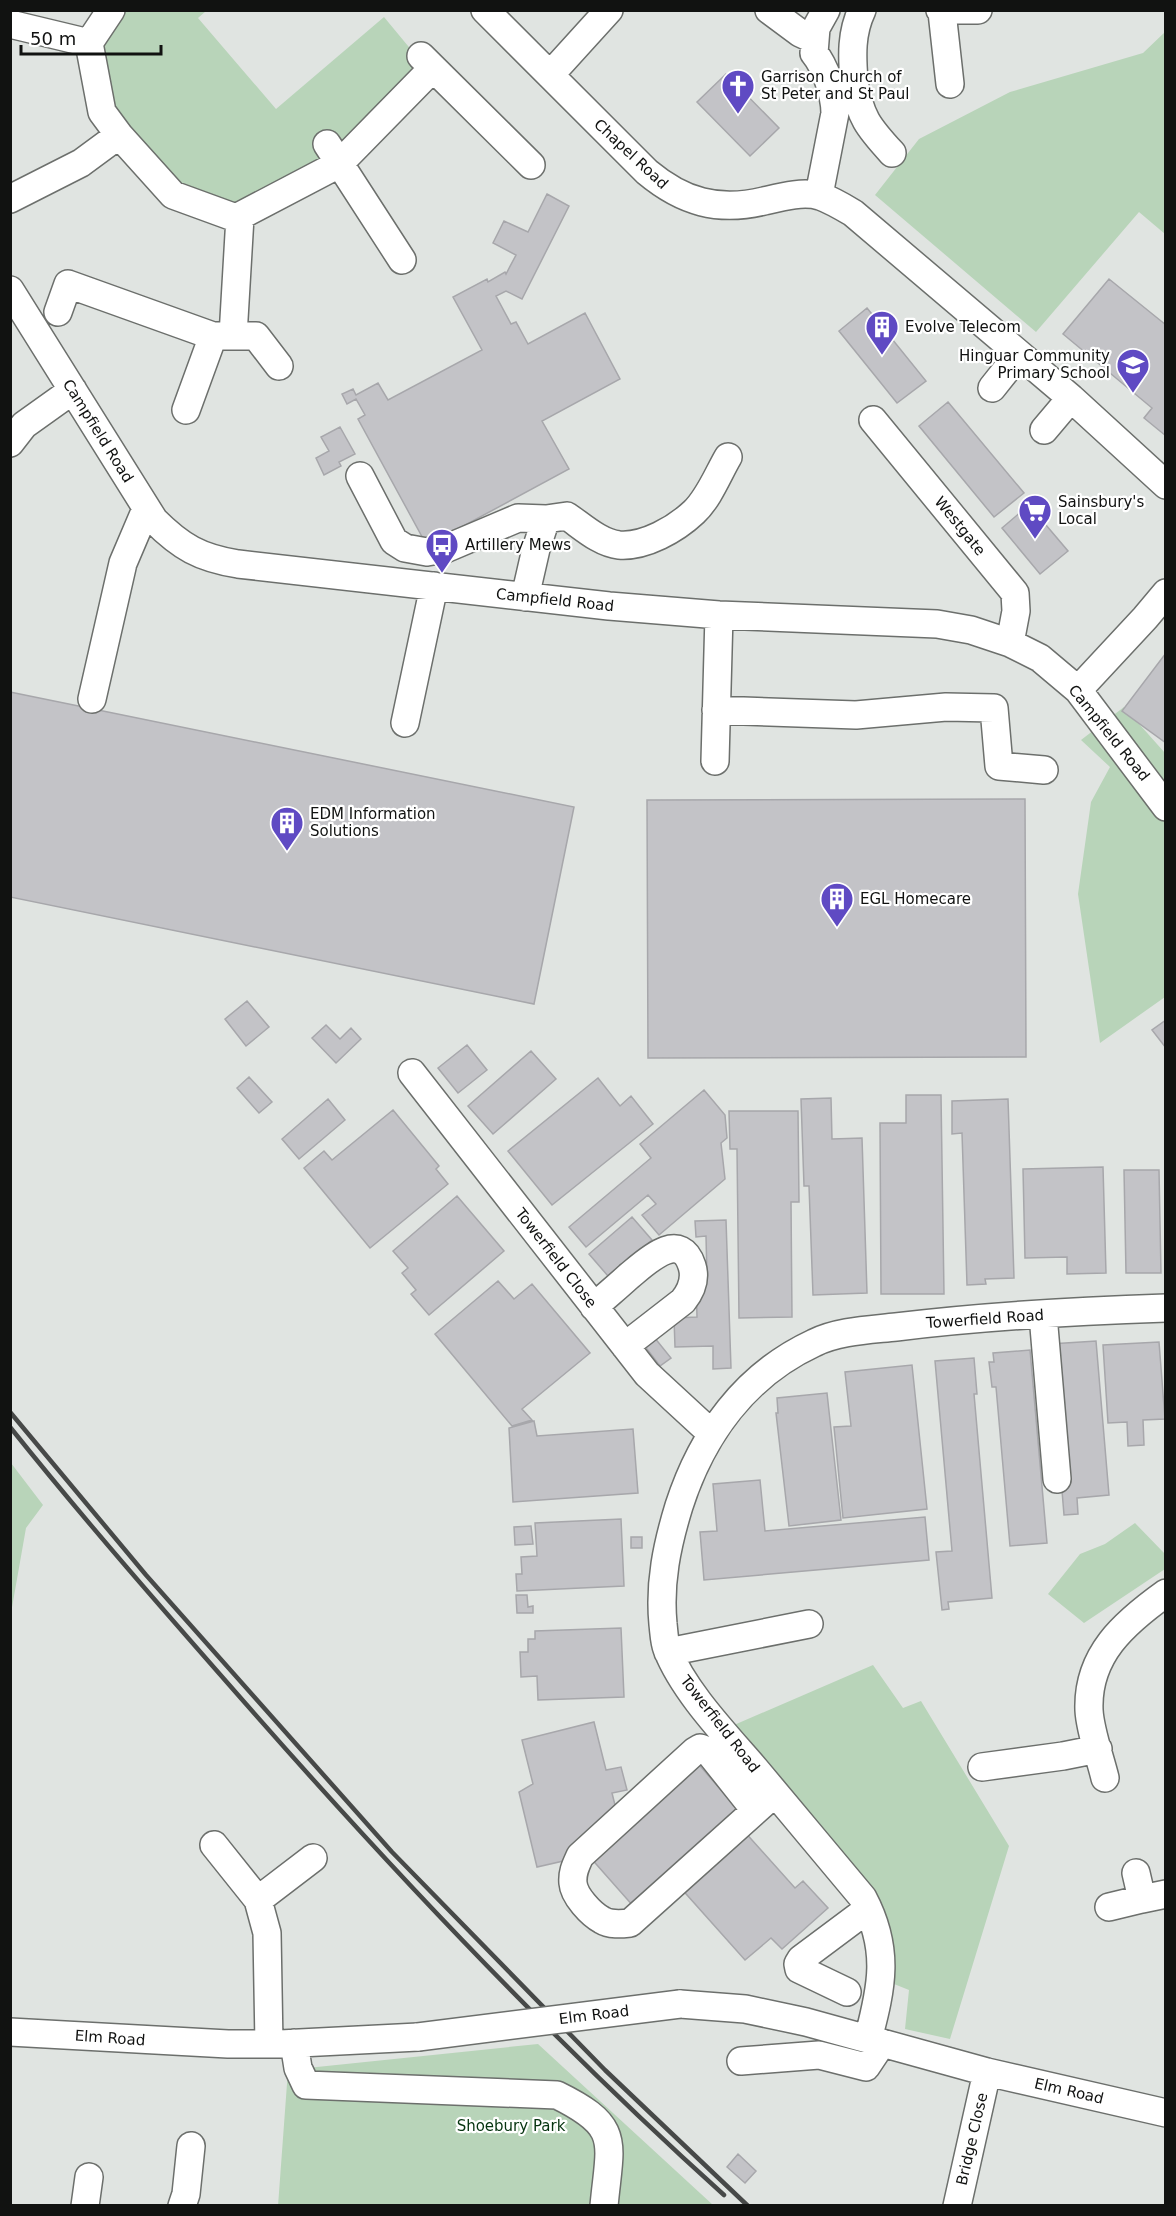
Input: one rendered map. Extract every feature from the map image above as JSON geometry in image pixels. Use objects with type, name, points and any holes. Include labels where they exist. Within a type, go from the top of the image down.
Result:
[{"type":"street","points":[[111,10],[89,43],[102,112],[119,135],[173,195],[240,218],[333,154],[427,62],[531,165]]},
{"type":"street","name":"Chapel Road","points":[[485,10],[647,172],[667,189],[714,205],[738,205],[799,195],[819,195]]},
{"type":"street","points":[[550,75],[609,10]]},
{"type":"street","points":[[769,10],[800,33],[815,40]]},
{"type":"street","points":[[826,10],[816,28],[814,53],[842,83],[871,130],[892,153]]},
{"type":"street","points":[[862,10],[854,32],[852,54],[835,99],[835,113],[819,195],[853,213],[868,224],[1071,398],[1166,485]]},
{"type":"street","points":[[950,84],[941,11],[978,10]]},
{"type":"street","points":[[10,24],[89,43]]},
{"type":"street","points":[[10,199],[81,163],[119,135]]},
{"type":"street","points":[[333,154],[402,260]]},
{"type":"street","points":[[186,410],[223,336],[240,218]]},
{"type":"street","points":[[58,312],[69,284],[223,336],[256,336],[279,366]]},
{"type":"street","name":"Campfield Road","points":[[10,290],[146,509],[175,540],[202,556],[214,560],[525,597],[719,615],[937,624],[971,630],[1010,643],[1040,658],[1078,690],[1166,807]]},
{"type":"street","points":[[992,388],[1019,354]]},
{"type":"street","points":[[10,443],[24,425],[73,390]]},
{"type":"street","points":[[1044,430],[1071,398]]},
{"type":"street","name":"Westgate","points":[[873,420],[1015,593],[1016,611],[1010,643]]},
{"type":"street","points":[[360,476],[394,541],[405,548],[427,552],[445,549],[518,518],[546,519],[567,516],[597,537],[618,545],[640,543],[667,531],[695,512],[728,457]]},
{"type":"street","points":[[92,699],[123,563],[146,509]]},
{"type":"street","points":[[525,597],[536,549],[546,519]]},
{"type":"street","points":[[405,723],[434,586]]},
{"type":"street","points":[[1078,690],[1166,593]]},
{"type":"street","points":[[715,761],[719,615]]},
{"type":"street","points":[[716,710],[856,715],[946,707],[994,708],[999,766],[1044,770]]},
{"type":"street","name":"Towerfield Close","points":[[412,1072],[647,1374],[711,1433]]},
{"type":"street","points":[[594,1307],[655,1254],[668,1249],[679,1250],[686,1255],[693,1267],[690,1292],[683,1301],[625,1346]]},
{"type":"street","name":"Towerfield Road","points":[[875,2041],[875,2012],[882,1974],[881,1958],[863,1898],[765,1801],[725,1735],[681,1677],[665,1646],[662,1574],[689,1474],[711,1433],[728,1410],[754,1383],[784,1360],[816,1341],[849,1333],[944,1321],[1166,1308]]},
{"type":"street","points":[[1043,1315],[1057,1479]]},
{"type":"street","points":[[1105,1778],[1089,1712],[1094,1673],[1106,1649],[1119,1631],[1166,1593]]},
{"type":"street","points":[[668,1652],[809,1624]]},
{"type":"street","points":[[700,1748],[708,1751],[765,1801],[630,1923],[618,1924],[602,1920],[583,1903],[573,1886],[573,1871],[580,1856],[700,1748]]},
{"type":"street","points":[[982,1767],[1098,1749]]},
{"type":"street","points":[[214,1845],[258,1900],[267,1933],[282,2044],[306,2085],[557,2095],[576,2104],[597,2119],[606,2131],[610,2144],[604,2205]]},
{"type":"street","points":[[258,1900],[312,1858]]},
{"type":"street","points":[[1108,1907],[1154,1896],[1136,1873]]},
{"type":"street","points":[[847,1992],[800,1969],[798,1964],[801,1959],[868,1909]]},
{"type":"street","points":[[875,2012],[896,1992]]},
{"type":"street","name":"Elm Road","points":[[10,2032],[127,2040],[282,2044],[418,2037],[680,2004],[745,2009],[806,2022],[987,2072],[1166,2113]]},
{"type":"street","points":[[741,2061],[819,2055],[866,2067],[875,2041]]},
{"type":"street","name":"Bridge Close","points":[[957,2205],[987,2072]]},
{"type":"street","points":[[182,2205],[186,2194],[191,2146]]},
{"type":"street","points":[[85,2205],[89,2177]]},
{"type":"green space","points":[[124,11],[206,11],[198,18],[276,109],[384,17],[413,52],[413,72],[325,163],[238,206],[172,180],[113,108],[100,44]]},
{"type":"green space","points":[[1165,32],[1165,234],[1139,212],[1036,332],[875,195],[919,139],[1010,92],[1143,53]]},
{"type":"green space","points":[[1124,707],[1165,753],[1165,997],[1100,1043],[1078,894],[1091,802],[1110,767],[1081,740]]},
{"type":"green space","points":[[11,1463],[43,1505],[26,1528],[11,1613]]},
{"type":"green space","points":[[1135,1523],[1165,1554],[1165,1569],[1084,1623],[1048,1594],[1080,1554],[1105,1544]]},
{"type":"green space","points":[[873,1665],[903,1708],[921,1701],[1009,1846],[950,2039],[905,2029],[909,1990],[894,1984],[889,1929],[734,1725]]},
{"type":"green space","name":"Shoebury Park","points":[[538,2044],[713,2205],[278,2206],[288,2070]]},
{"type":"building","name":"Garrison Church of St Peter and St Paul","points":[[726,74],[779,128],[750,156],[697,102]]},
{"type":"building","points":[[547,194],[569,206],[522,299],[506,291],[496,296],[511,324],[516,322],[528,344],[585,313],[620,379],[542,421],[569,469],[426,544],[358,419],[365,415],[356,399],[347,404],[342,394],[353,389],[356,395],[378,383],[388,400],[482,350],[453,297],[487,279],[488,282],[505,272],[506,274],[516,255],[493,243],[504,221],[528,232]]},
{"type":"building","points":[[1109,279],[1166,325],[1166,436],[1144,418],[1152,408],[1063,334]]},
{"type":"building","name":"Evolve Telecom","points":[[867,308],[926,381],[897,403],[839,331]]},
{"type":"building","points":[[948,402],[1024,493],[994,517],[919,426]]},
{"type":"building","points":[[340,427],[355,454],[339,462],[341,466],[324,475],[316,458],[329,451],[321,437]]},
{"type":"building","name":"Sainsbury's Local","points":[[1029,505],[1068,551],[1040,574],[1002,528]]},
{"type":"building","points":[[1166,653],[1166,743],[1122,711]]},
{"type":"building","name":"EDM Information Solutions","points":[[10,692],[574,807],[534,1004],[10,897]]},
{"type":"building","name":"EGL Homecare","points":[[1025,799],[1026,1057],[648,1058],[647,800]]},
{"type":"building","points":[[247,1001],[269,1027],[246,1046],[225,1019]]},
{"type":"building","points":[[1166,1020],[1166,1048],[1152,1030]]},
{"type":"building","points":[[326,1025],[340,1039],[351,1028],[361,1039],[336,1063],[312,1038]]},
{"type":"building","points":[[467,1045],[487,1070],[458,1093],[438,1068]]},
{"type":"building","points":[[531,1051],[556,1079],[493,1134],[468,1106]]},
{"type":"building","points":[[249,1077],[272,1102],[259,1113],[237,1088]]},
{"type":"building","points":[[598,1078],[620,1106],[631,1096],[653,1124],[552,1205],[508,1151]]},
{"type":"building","points":[[704,1090],[725,1115],[727,1138],[721,1143],[725,1179],[659,1235],[642,1215],[656,1204],[648,1195],[586,1247],[569,1227],[651,1158],[640,1144]]},
{"type":"building","points":[[906,1095],[941,1095],[944,1294],[881,1294],[880,1123],[906,1123]]},
{"type":"building","points":[[831,1098],[832,1139],[862,1138],[867,1293],[813,1295],[809,1186],[804,1186],[801,1099]]},
{"type":"building","points":[[328,1099],[345,1120],[299,1159],[282,1139]]},
{"type":"building","points":[[1008,1099],[1014,1278],[985,1279],[986,1284],[967,1285],[962,1133],[952,1134],[952,1101]]},
{"type":"building","points":[[393,1110],[439,1166],[436,1169],[448,1184],[370,1248],[304,1168],[324,1151],[332,1160]]},
{"type":"building","points":[[729,1111],[798,1111],[799,1202],[791,1202],[792,1317],[739,1318],[737,1149],[730,1149]]},
{"type":"building","points":[[1103,1167],[1106,1273],[1067,1274],[1067,1257],[1025,1258],[1023,1169]]},
{"type":"building","points":[[1124,1170],[1159,1170],[1161,1273],[1126,1273]]},
{"type":"building","points":[[457,1196],[504,1251],[429,1315],[411,1294],[416,1290],[402,1273],[408,1268],[393,1251]]},
{"type":"building","points":[[632,1217],[652,1240],[623,1265],[614,1283],[589,1254]]},
{"type":"building","points":[[726,1220],[731,1368],[713,1369],[713,1346],[675,1347],[674,1318],[697,1317],[696,1278],[707,1278],[706,1236],[696,1237],[695,1221]]},
{"type":"building","points":[[498,1281],[514,1299],[532,1284],[590,1353],[522,1409],[532,1420],[512,1426],[435,1334]]},
{"type":"building","points":[[650,1332],[671,1358],[660,1366],[640,1340]]},
{"type":"building","points":[[1096,1341],[1109,1495],[1077,1498],[1078,1514],[1064,1515],[1050,1344]]},
{"type":"building","points":[[1159,1342],[1165,1419],[1143,1420],[1144,1445],[1128,1446],[1127,1422],[1108,1423],[1103,1345]]},
{"type":"building","points":[[1030,1350],[1047,1543],[1010,1546],[996,1387],[992,1387],[989,1362],[994,1362],[993,1353]]},
{"type":"building","points":[[974,1358],[977,1394],[974,1394],[992,1598],[948,1602],[949,1609],[942,1610],[936,1552],[952,1551],[935,1361]]},
{"type":"building","points":[[912,1365],[927,1509],[843,1518],[834,1427],[851,1426],[845,1372]]},
{"type":"building","points":[[827,1393],[841,1520],[789,1526],[776,1413],[778,1413],[777,1398]]},
{"type":"building","points":[[534,1421],[537,1436],[633,1429],[638,1493],[513,1502],[509,1428]]},
{"type":"building","points":[[760,1480],[765,1531],[925,1517],[929,1560],[704,1580],[700,1532],[717,1531],[713,1484]]},
{"type":"building","points":[[621,1519],[624,1586],[517,1591],[516,1574],[522,1574],[521,1557],[537,1556],[535,1523]]},
{"type":"building","points":[[531,1526],[533,1544],[515,1545],[514,1527]]},
{"type":"building","points":[[631,1537],[642,1537],[642,1548],[631,1548]]},
{"type":"building","points":[[516,1595],[527,1595],[528,1607],[533,1606],[533,1613],[517,1613]]},
{"type":"building","points":[[621,1628],[624,1697],[538,1700],[537,1676],[521,1677],[520,1652],[528,1652],[528,1639],[535,1639],[535,1631]]},
{"type":"building","points":[[594,1722],[606,1770],[621,1767],[627,1790],[612,1793],[615,1805],[572,1859],[537,1867],[519,1792],[533,1784],[522,1740]]},
{"type":"building","points":[[694,1759],[741,1813],[634,1907],[589,1856]]},
{"type":"building","points":[[743,1830],[795,1888],[803,1881],[828,1908],[782,1949],[771,1938],[745,1960],[679,1886]]},
{"type":"building","points":[[738,2154],[756,2171],[745,2183],[727,2167]]},
{"type":"railway","points":[[10,1412],[146,1575],[392,1852],[605,2070],[748,2206]]},
{"type":"railway","points":[[10,1427],[186,1636],[360,1832],[538,2018],[724,2195]]},
{"type":"place","name":"Garrison Church of St Peter and St Paul","points":[[738,115]]},
{"type":"place","name":"Evolve Telecom","points":[[882,356]]},
{"type":"place","name":"Hinguar Community Primary School","points":[[1133,394]]},
{"type":"place","name":"Sainsbury's Local","points":[[1035,540]]},
{"type":"place","name":"Artillery Mews","points":[[442,574]]},
{"type":"place","name":"EDM Information Solutions","points":[[287,852]]},
{"type":"place","name":"EGL Homecare","points":[[837,928]]}]
